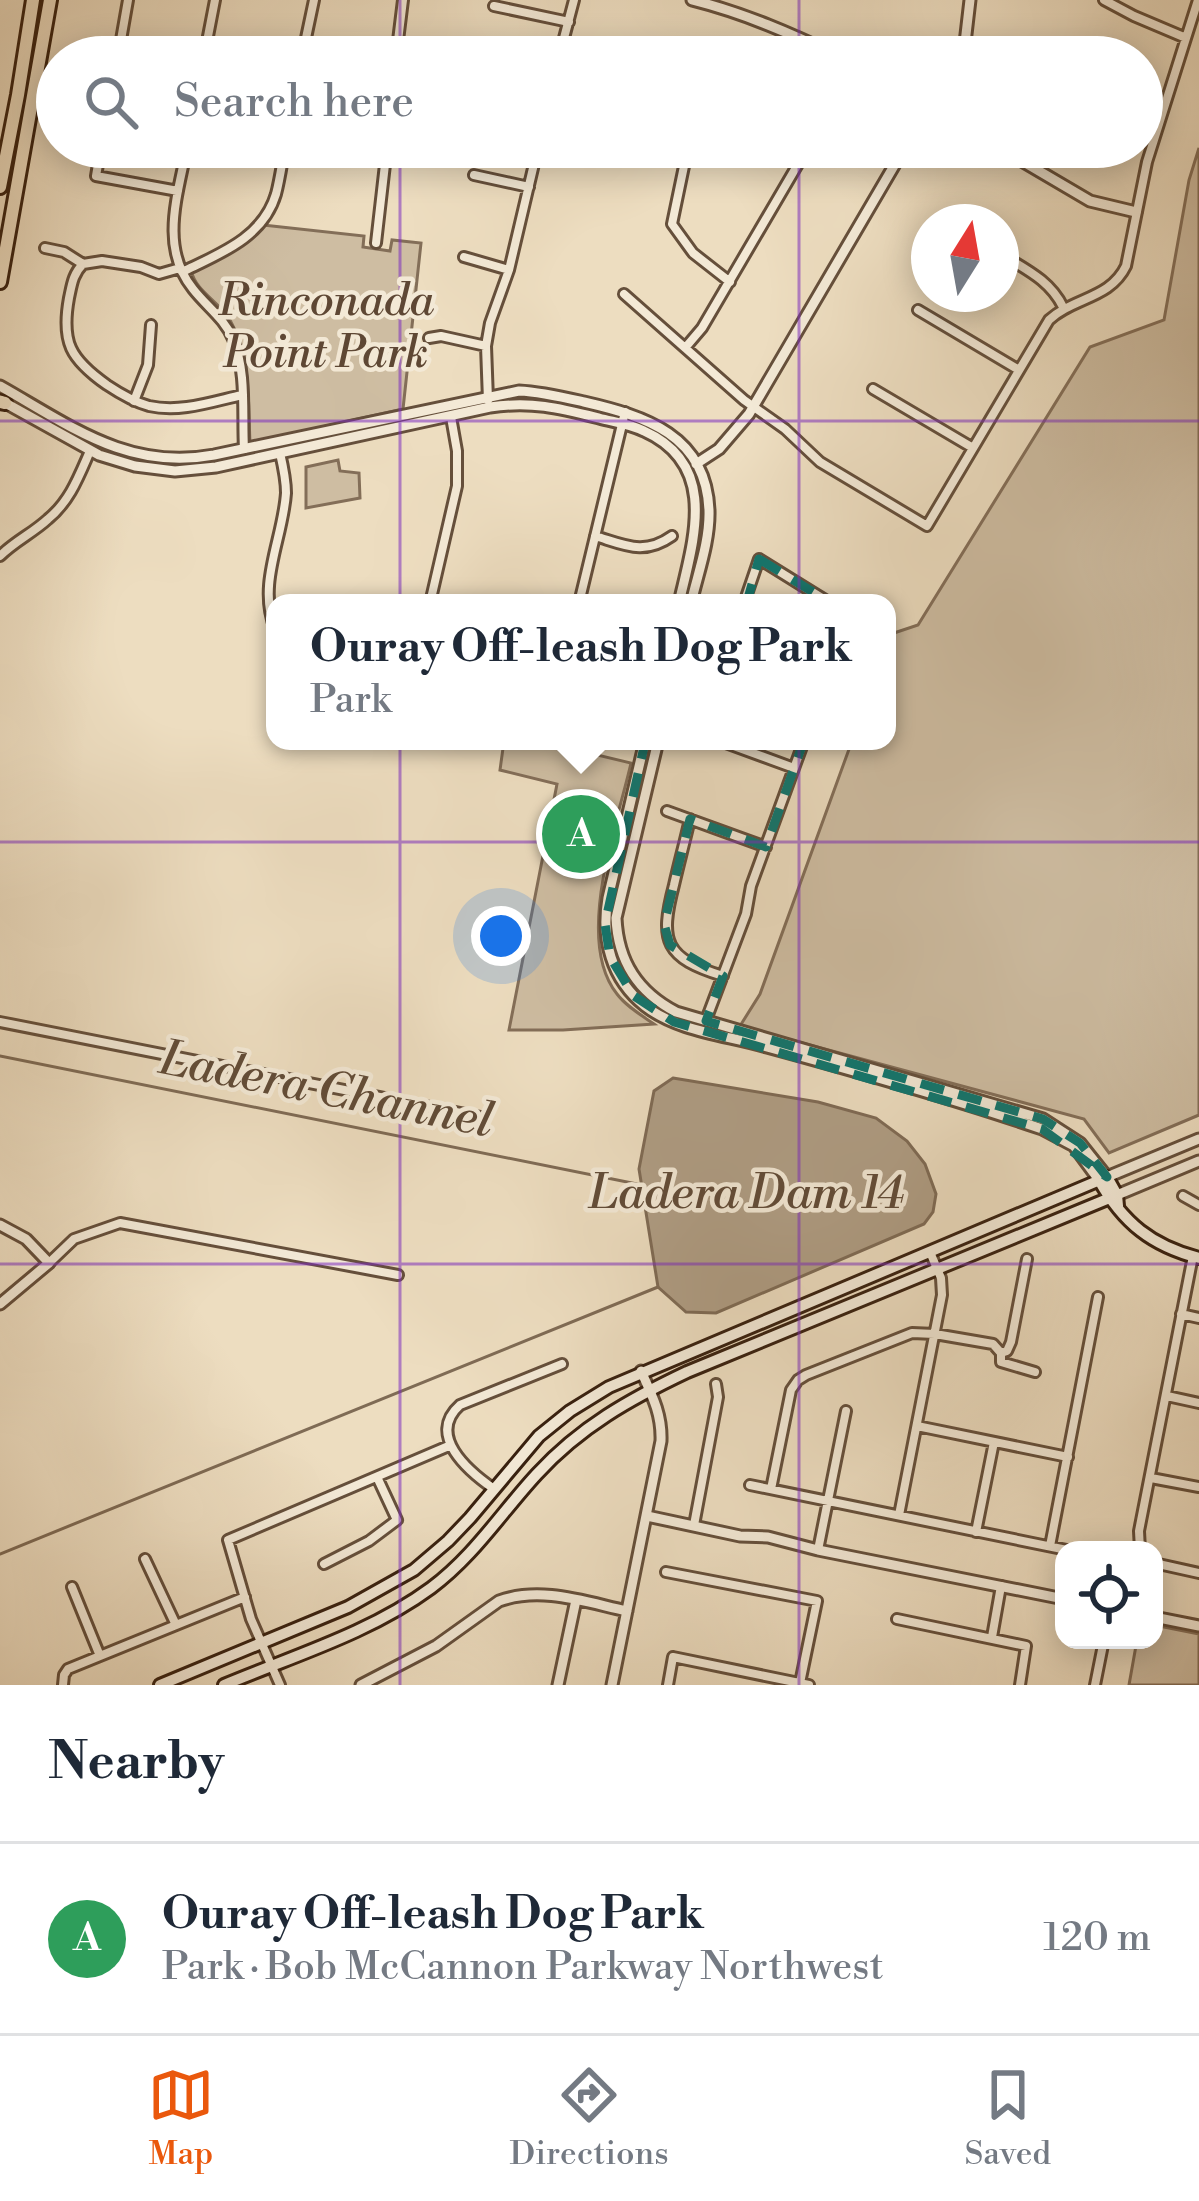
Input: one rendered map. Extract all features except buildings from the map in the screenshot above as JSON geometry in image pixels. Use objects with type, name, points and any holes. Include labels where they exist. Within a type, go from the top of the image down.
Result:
[{"type":"main road","points":[[0,187],[33,0]]},
{"type":"main road","points":[[44,36],[50,0]]},
{"type":"main road","points":[[0,281],[36,79]]},
{"type":"main road","points":[[160,1685],[391,1585],[448,1541],[524,1451],[590,1398],[641,1371],[1103,1179],[1129,1221],[1154,1242],[1196,1257]]},
{"type":"main road","points":[[224,1685],[378,1620],[433,1587],[472,1552],[564,1447],[592,1424],[650,1390],[1115,1199]]},
{"type":"street","points":[[122,36],[128,0]]},
{"type":"street","points":[[208,36],[215,0]]},
{"type":"street","points":[[306,36],[314,0]]},
{"type":"street","points":[[399,36],[403,0]]},
{"type":"street","points":[[564,36],[574,0]]},
{"type":"street","points":[[692,0],[723,4],[798,36]]},
{"type":"street","points":[[966,36],[970,0]]},
{"type":"street","points":[[1104,0],[1186,38]]},
{"type":"street","points":[[1163,111],[1198,0]]},
{"type":"street","points":[[494,6],[568,22]]},
{"type":"street","points":[[97,168],[96,176],[178,191]]},
{"type":"street","points":[[183,168],[172,229],[181,270],[232,335],[240,361],[245,455]]},
{"type":"street","points":[[242,395],[179,408],[134,401],[80,364],[69,345],[67,312],[74,275],[83,264],[102,260],[159,274],[181,270],[237,244],[260,222],[275,196],[281,168]]},
{"type":"street","points":[[376,243],[384,168]]},
{"type":"street","points":[[489,402],[486,346],[490,323],[509,270],[533,168]]},
{"type":"street","points":[[684,168],[672,224],[693,253],[730,282]]},
{"type":"street","points":[[685,348],[702,328],[796,168]]},
{"type":"street","points":[[691,467],[727,442],[754,407],[893,168]]},
{"type":"street","points":[[1034,168],[1090,201],[1136,212]]},
{"type":"street","points":[[624,294],[820,462],[927,526],[1048,320],[1063,307],[1100,294],[1120,276],[1146,168]]},
{"type":"street","points":[[474,175],[529,188]]},
{"type":"street","points":[[760,197],[775,206]]},
{"type":"street","points":[[45,248],[64,252],[83,264]]},
{"type":"street","points":[[464,257],[509,270]]},
{"type":"street","points":[[1019,265],[1046,282],[1063,307]]},
{"type":"street","points":[[921,312],[1019,370]]},
{"type":"street","points":[[134,401],[148,364],[151,326]]},
{"type":"street","points":[[429,338],[442,336],[486,346]]},
{"type":"street","points":[[0,386],[123,463],[162,470],[202,469],[245,455],[489,402],[547,405],[624,418],[666,445],[704,481],[709,513],[693,594]]},
{"type":"street","points":[[873,388],[973,448]]},
{"type":"street","points":[[2,402],[92,445]]},
{"type":"street","points":[[432,594],[457,486],[458,451],[449,411]]},
{"type":"street","points":[[581,594],[624,418]]},
{"type":"street","points":[[0,556],[63,504],[92,445]]},
{"type":"street","points":[[268,594],[285,497],[279,448]]},
{"type":"street","points":[[681,594],[698,520],[691,467]]},
{"type":"street","points":[[595,536],[640,548],[657,546],[671,536]]},
{"type":"street","points":[[747,594],[759,559],[815,594]]},
{"type":"street","points":[[643,750],[605,924],[610,956],[634,996],[674,1022],[1042,1129],[1074,1146],[1103,1179]]},
{"type":"street","points":[[656,750],[619,904],[617,935],[626,966],[644,991],[676,1012],[1043,1119],[1080,1143],[1103,1179]]},
{"type":"street","points":[[745,750],[794,768]]},
{"type":"street","points":[[706,1020],[801,750]]},
{"type":"street","points":[[667,812],[766,847]]},
{"type":"street","points":[[690,820],[664,924],[670,945],[683,960],[723,976]]},
{"type":"street","points":[[0,1022],[482,1117]]},
{"type":"street","points":[[1103,1179],[1199,1139]]},
{"type":"street","points":[[1115,1199],[1199,1160]]},
{"type":"street","points":[[1183,1196],[1199,1205]]},
{"type":"street","points":[[0,1304],[74,1239],[120,1223],[398,1275]]},
{"type":"street","points":[[0,1225],[26,1239],[49,1263]]},
{"type":"street","points":[[898,1515],[942,1295],[930,1252]]},
{"type":"street","points":[[1140,1541],[1196,1257]]},
{"type":"street","points":[[1001,1353],[1011,1342],[1028,1259]]},
{"type":"street","points":[[1050,1546],[1098,1297]]},
{"type":"street","points":[[1181,1314],[1199,1318]]},
{"type":"street","points":[[771,1490],[789,1398],[797,1380],[912,1333],[993,1345],[1001,1353],[1001,1362],[1035,1372]]},
{"type":"street","points":[[494,1489],[469,1471],[451,1445],[446,1423],[450,1414],[562,1364]]},
{"type":"street","points":[[612,1685],[662,1441],[662,1424],[641,1371]]},
{"type":"street","points":[[694,1525],[718,1397],[716,1384]]},
{"type":"street","points":[[1167,1396],[1199,1402]]},
{"type":"street","points":[[818,1550],[846,1411]]},
{"type":"street","points":[[916,1426],[1068,1457]]},
{"type":"street","points":[[976,1532],[994,1442]]},
{"type":"street","points":[[280,1685],[244,1597],[228,1540],[451,1445]]},
{"type":"street","points":[[325,1564],[397,1520],[377,1477]]},
{"type":"street","points":[[1151,1478],[1199,1487]]},
{"type":"street","points":[[750,1485],[1055,1547]]},
{"type":"street","points":[[647,1516],[1055,1597]]},
{"type":"street","points":[[145,1558],[176,1625]]},
{"type":"street","points":[[1163,1566],[1199,1573]]},
{"type":"street","points":[[666,1572],[817,1601],[804,1684],[673,1657],[668,1685]]},
{"type":"street","points":[[72,1586],[100,1656]]},
{"type":"street","points":[[992,1637],[1001,1586]]},
{"type":"street","points":[[365,1684],[436,1646],[499,1601],[529,1594],[627,1611]]},
{"type":"street","points":[[63,1685],[68,1669],[244,1597]]},
{"type":"street","points":[[558,1685],[575,1600]]},
{"type":"street","points":[[897,1619],[1026,1646],[1020,1685]]},
{"type":"street","points":[[1163,1619],[1199,1626]]},
{"type":"street","points":[[1095,1685],[1103,1649]]},
{"type":"highlighted area","points":[[759,559],[849,614],[766,847],[690,819],[664,924],[670,945],[723,976],[706,1021],[1043,1119],[1080,1143],[1107,1177],[1042,1129],[674,1022],[634,996],[610,957],[605,924],[649,724],[661,727],[682,642],[733,652]]},
{"type":"green space","points":[[1199,148],[1199,1115],[1109,1153],[1084,1119],[740,1026],[760,994],[849,750],[896,750],[896,632],[918,625],[1090,347],[1164,320]]},
{"type":"green space","name":"Rinconada Point Park","points":[[263,225],[364,236],[363,247],[390,251],[392,240],[421,243],[403,409],[250,443],[242,350],[227,315],[198,285],[191,270]]},
{"type":"green space","points":[[338,460],[340,471],[359,473],[360,498],[306,508],[306,467]]},
{"type":"green space","points":[[503,750],[577,750],[631,763],[603,882],[599,944],[617,994],[654,1024],[509,1030],[557,784],[500,770]]},
{"type":"green space","points":[[1163,1627],[1199,1634],[1199,1685],[1129,1685],[1135,1649],[1163,1649]]},
{"type":"water","name":"Ladera Dam 14","points":[[673,1078],[818,1102],[876,1118],[907,1141],[925,1164],[936,1194],[933,1212],[924,1224],[716,1313],[686,1312],[658,1287],[639,1169],[654,1091]]},
{"type":"waterway","name":"Ladera Channel","points":[[0,1056],[642,1185]]},
{"type":"waterway","points":[[0,1554],[658,1287]]},
{"type":"place","name":"Ouray Off-leash Dog Park","points":[[581,834]]}]
